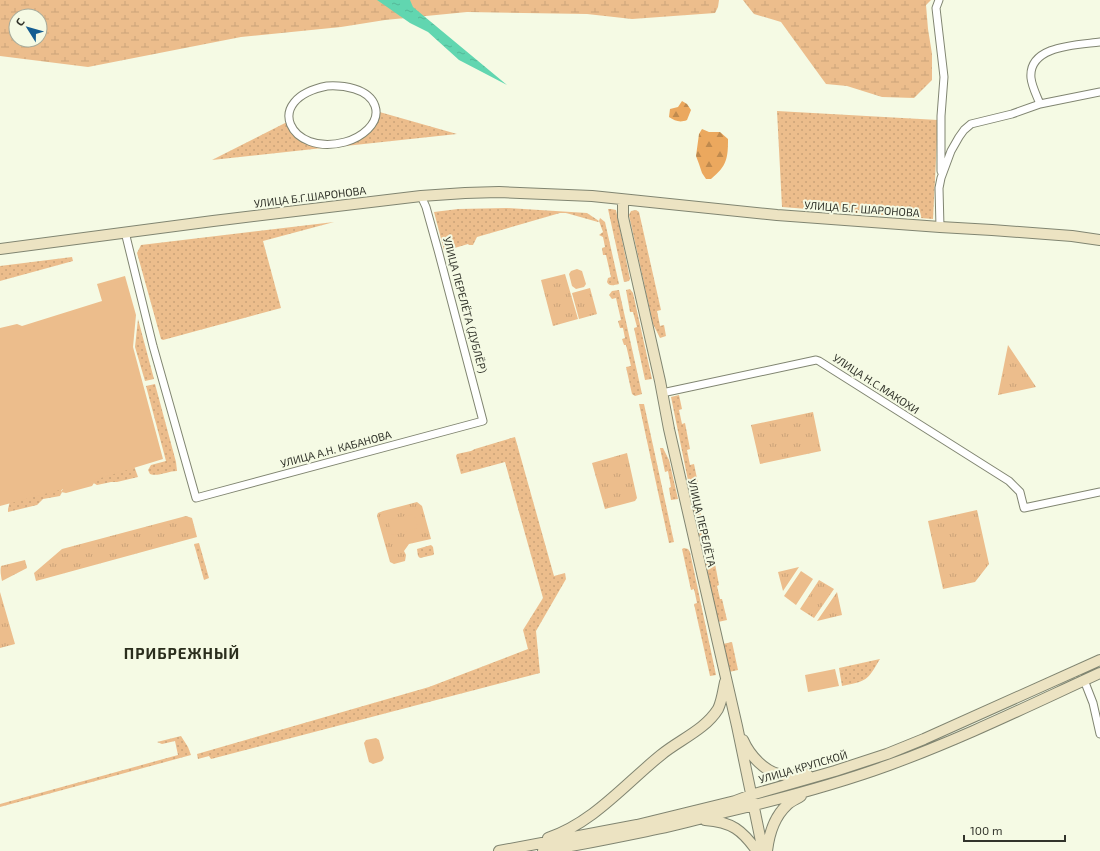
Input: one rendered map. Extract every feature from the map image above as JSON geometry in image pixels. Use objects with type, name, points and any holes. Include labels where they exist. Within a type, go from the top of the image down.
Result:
[{"type":"main road","name":"УЛИЦА Б.Г.ШАРОНОВА","points":[[0,249],[125,232],[421,196],[499,192],[574,195],[623,200]]},
{"type":"main road","name":"УЛИЦА Б.Г. ШАРОНОВА","points":[[623,200],[777,215],[1047,234],[1100,240]]},
{"type":"main road","name":"УЛИЦА ПЕРЕЛЁТА","points":[[623,200],[623,217],[669,429],[737,726],[763,851]]},
{"type":"main road","name":"УЛИЦА КРУПСКОЙ","points":[[499,851],[519,846],[637,825],[735,801],[835,771],[887,754],[924,739],[1100,660]]},
{"type":"main road","points":[[1079,669],[1084,680]]},
{"type":"main road","points":[[543,851],[588,847],[807,792],[930,750],[1100,673]]},
{"type":"main road","points":[[519,846],[550,837],[584,820],[661,755],[709,720],[718,709],[723,694],[725,678]]},
{"type":"main road","points":[[737,726],[744,743],[751,754],[770,771],[782,776],[793,776],[835,771]]},
{"type":"main road","points":[[767,851],[772,827],[777,817],[787,805],[807,792]]},
{"type":"main road","points":[[695,820],[717,821],[727,824],[744,835],[757,851]]},
{"type":"street","points":[[939,0],[936,8],[944,77],[941,116],[939,188],[940,227]]},
{"type":"street","points":[[1040,104],[1031,80],[1033,64],[1039,57],[1049,51],[1060,48],[1100,42]]},
{"type":"street","points":[[327,86],[341,86],[360,91],[372,101],[375,105],[376,111],[375,119],[368,130],[357,138],[335,144],[320,143],[308,140],[297,134],[292,129],[289,121],[290,112],[296,101],[306,93],[327,86]]},
{"type":"street","points":[[940,178],[959,137],[964,130],[972,124],[1012,114],[1040,104],[1100,92]]},
{"type":"street","name":"УЛИЦА ПЕРЕЛЁТА (ДУБЛЁР)","points":[[421,196],[426,207],[436,243],[483,421]]},
{"type":"street","name":"УЛИЦА А.Н. КАБАНОВА","points":[[125,232],[154,346],[196,498],[483,421]]},
{"type":"street","name":"УЛИЦА Н.С.МАКОХИ","points":[[662,393],[816,360],[1009,481],[1020,492],[1024,508],[1100,492]]},
{"type":"street","points":[[1084,680],[1093,703],[1100,734]]},
{"type":"green space","points":[[0,0],[719,0],[715,13],[632,19],[587,14],[467,12],[385,20],[341,27],[241,37],[88,67],[0,56]]},
{"type":"green space","points":[[743,0],[931,0],[926,5],[932,54],[932,80],[914,98],[882,97],[847,86],[826,84],[781,22],[754,14]]},
{"type":"green space","points":[[682,101],[687,104],[691,110],[687,120],[673,120],[669,117],[670,109],[678,107]]},
{"type":"green space","points":[[376,111],[457,134],[336,147],[335,144],[368,130]]},
{"type":"green space","points":[[777,111],[938,120],[933,219],[782,207]]},
{"type":"green space","points":[[289,121],[302,138],[332,144],[332,147],[212,160]]},
{"type":"green space","points":[[702,129],[709,132],[720,132],[728,139],[726,161],[711,179],[706,179],[702,173],[696,156],[699,134]]},
{"type":"green space","points":[[507,208],[587,213],[599,221],[598,222],[566,213],[560,213],[477,237],[473,245],[468,244],[444,250],[434,212],[458,209]]},
{"type":"green space","points":[[608,209],[616,210],[630,279],[629,281],[624,282]]},
{"type":"green space","points":[[636,210],[639,212],[661,310],[657,311],[660,326],[664,325],[666,336],[660,338],[653,324],[629,215],[631,211]]},
{"type":"green space","points":[[600,218],[605,222],[619,284],[610,285],[607,282],[608,278],[611,277],[606,255],[603,255],[602,248],[605,247],[603,237],[599,235],[603,232],[599,221]]},
{"type":"green space","points":[[334,222],[263,241],[281,308],[163,340],[161,339],[137,253],[141,245]]},
{"type":"green space","points":[[72,257],[73,261],[0,281],[0,266]]},
{"type":"green space","points":[[577,269],[582,271],[586,284],[584,287],[576,289],[572,286],[569,274],[571,271]]},
{"type":"green space","points":[[565,274],[578,319],[553,326],[541,280]]},
{"type":"green space","points":[[125,276],[136,315],[133,347],[163,459],[91,481],[94,483],[92,486],[66,493],[61,492],[63,489],[0,506],[0,328],[17,324],[22,326],[102,301],[97,284]]},
{"type":"green space","points":[[590,288],[597,314],[579,319],[572,293]]},
{"type":"green space","points":[[630,289],[633,293],[652,379],[645,380],[634,328],[637,327],[633,312],[630,312],[626,290]]},
{"type":"green space","points":[[619,290],[642,394],[635,396],[632,394],[626,367],[631,366],[626,345],[624,345],[622,339],[625,338],[623,328],[620,328],[618,321],[621,320],[616,298],[612,299],[609,295],[612,291]]},
{"type":"green space","points":[[138,319],[154,379],[145,381],[135,347]]},
{"type":"green space","points":[[1008,345],[1036,387],[998,395]]},
{"type":"green space","points":[[155,384],[176,462],[177,471],[153,475],[150,474],[148,470],[151,465],[166,461],[146,386]]},
{"type":"green space","points":[[679,395],[682,409],[679,410],[682,424],[685,423],[690,449],[687,450],[690,465],[694,464],[700,493],[691,495],[671,397]]},
{"type":"green space","points":[[639,404],[644,404],[674,542],[669,543]]},
{"type":"green space","points":[[813,412],[821,451],[760,464],[751,425]]},
{"type":"green space","points":[[515,437],[554,576],[565,573],[566,579],[536,631],[540,673],[211,759],[209,756],[198,759],[197,754],[429,687],[528,649],[523,630],[543,598],[505,462],[461,474],[456,456],[457,454]]},
{"type":"green space","points":[[660,448],[663,448],[669,460],[678,499],[671,500],[669,488],[671,487],[668,471],[665,472]]},
{"type":"green space","points":[[627,453],[637,498],[635,501],[605,509],[592,463]]},
{"type":"green space","points":[[133,463],[138,477],[97,485],[88,480]]},
{"type":"green space","points":[[67,483],[61,491],[60,496],[43,499],[37,505],[8,512],[10,501]]},
{"type":"green space","points":[[701,500],[702,504],[699,505],[702,520],[705,520],[710,541],[701,543],[692,502]]},
{"type":"green space","points":[[417,502],[422,506],[431,539],[409,544],[404,551],[406,555],[405,561],[394,564],[390,562],[377,516],[378,513]]},
{"type":"green space","points":[[977,510],[989,564],[975,582],[943,589],[928,521]]},
{"type":"green space","points":[[414,514],[418,528],[392,535],[388,520]]},
{"type":"green space","points":[[186,516],[192,518],[197,537],[36,581],[34,573],[62,549]]},
{"type":"green space","points":[[199,543],[209,578],[204,580],[194,544]]},
{"type":"green space","points":[[431,545],[433,547],[433,555],[420,558],[418,556],[417,549]]},
{"type":"green space","points":[[682,549],[688,549],[690,552],[716,675],[710,676],[694,604],[697,603],[694,589],[691,590]]},
{"type":"green space","points":[[713,553],[719,585],[717,586],[727,620],[718,622],[704,555]]},
{"type":"green space","points":[[25,560],[27,568],[2,581],[1,566]]},
{"type":"green space","points":[[799,567],[783,591],[778,572]]},
{"type":"green space","points":[[801,571],[813,579],[796,605],[784,596]]},
{"type":"green space","points":[[819,580],[834,589],[814,618],[800,609]]},
{"type":"green space","points":[[0,592],[15,644],[0,648]]},
{"type":"green space","points":[[837,592],[842,615],[817,621]]},
{"type":"green space","points":[[732,642],[738,670],[729,672],[723,644]]},
{"type":"green space","points":[[880,659],[866,679],[857,683],[842,686],[839,668]]},
{"type":"green space","points":[[835,669],[839,686],[808,692],[805,675]]},
{"type":"green space","points":[[181,736],[191,755],[0,807],[0,804],[178,755],[175,741],[162,744],[157,742]]},
{"type":"green space","points":[[376,738],[379,740],[384,758],[382,761],[373,764],[369,762],[364,743],[366,740]]},
{"type":"water","points":[[377,0],[410,0],[413,7],[507,85],[459,60],[428,32],[410,23]]},
{"type":"district","name":"ПРИБРЕЖНЫЙ","points":[[182,654]]}]
